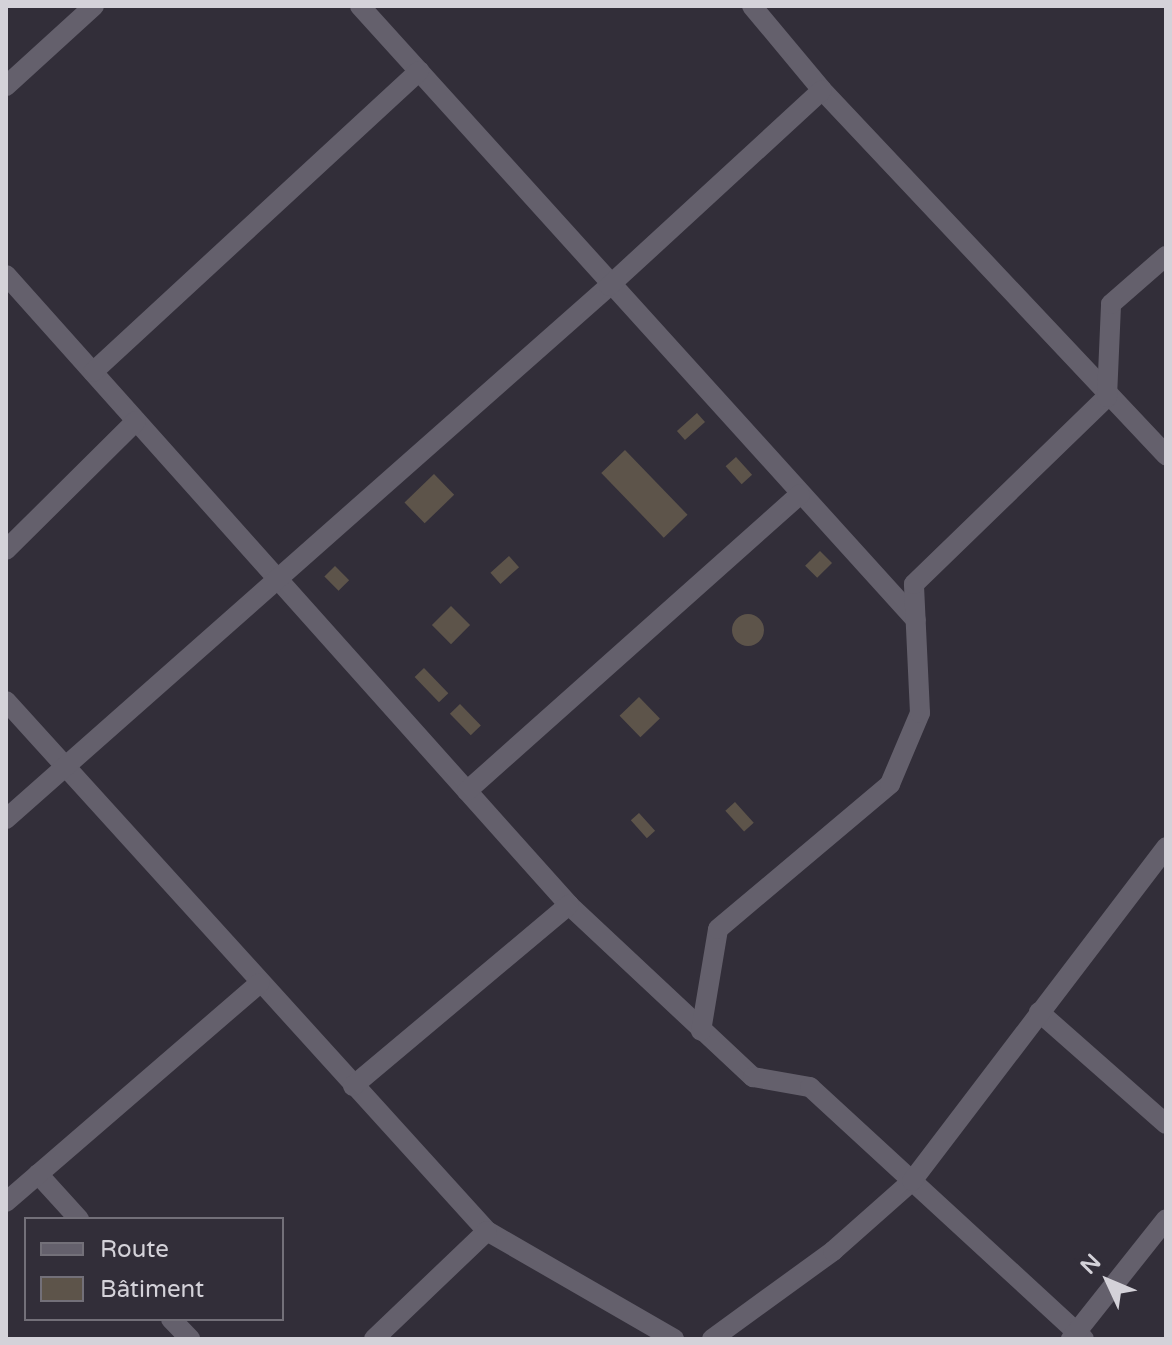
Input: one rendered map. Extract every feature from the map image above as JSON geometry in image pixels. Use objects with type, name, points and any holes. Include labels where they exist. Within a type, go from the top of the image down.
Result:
[{"type":"street","points":[[6,86],[94,6]]},
{"type":"street","points":[[360,6],[609,286],[916,620]]},
{"type":"street","points":[[752,6],[822,90],[1107,397],[1166,455]]},
{"type":"street","points":[[93,372],[419,71]]},
{"type":"street","points":[[6,819],[609,286],[822,90]]},
{"type":"street","points":[[701,1031],[718,929],[890,784],[920,713],[914,584],[1107,397],[1111,304],[1166,256]]},
{"type":"street","points":[[6,275],[569,905],[753,1077],[810,1087],[1077,1337],[1166,1219]]},
{"type":"street","points":[[6,550],[136,421]]},
{"type":"street","points":[[467,791],[800,494]]},
{"type":"street","points":[[6,701],[487,1231],[674,1339]]},
{"type":"street","points":[[712,1339],[833,1251],[912,1181],[1166,847]]},
{"type":"street","points":[[353,1086],[569,905]]},
{"type":"street","points":[[6,1202],[260,983]]},
{"type":"street","points":[[1039,1012],[1166,1124]]},
{"type":"street","points":[[38,1174],[77,1217]]},
{"type":"street","points":[[374,1339],[487,1231]]},
{"type":"street","points":[[173,1321],[190,1339]]},
{"type":"building","points":[[697,413],[705,422],[685,440],[677,431]]},
{"type":"building","points":[[625,450],[688,515],[664,538],[601,473]]},
{"type":"building","points":[[736,457],[752,475],[742,484],[726,466]]},
{"type":"building","points":[[434,474],[454,495],[425,523],[405,502]]},
{"type":"building","points":[[820,551],[832,563],[817,578],[805,566]]},
{"type":"building","points":[[509,556],[519,567],[500,584],[490,573]]},
{"type":"building","points":[[335,566],[349,580],[339,591],[324,577]]},
{"type":"building","points":[[451,606],[470,625],[451,644],[432,625]]},
{"type":"building","points":[[748,614],[759,619],[764,630],[759,641],[748,646],[737,641],[732,630],[737,619]]},
{"type":"building","points":[[424,668],[448,693],[439,702],[415,677]]},
{"type":"building","points":[[639,697],[660,719],[640,737],[620,716]]},
{"type":"building","points":[[460,704],[481,726],[471,735],[450,714]]},
{"type":"building","points":[[735,802],[754,823],[744,832],[725,811]]},
{"type":"building","points":[[639,813],[655,831],[647,838],[631,820]]}]
